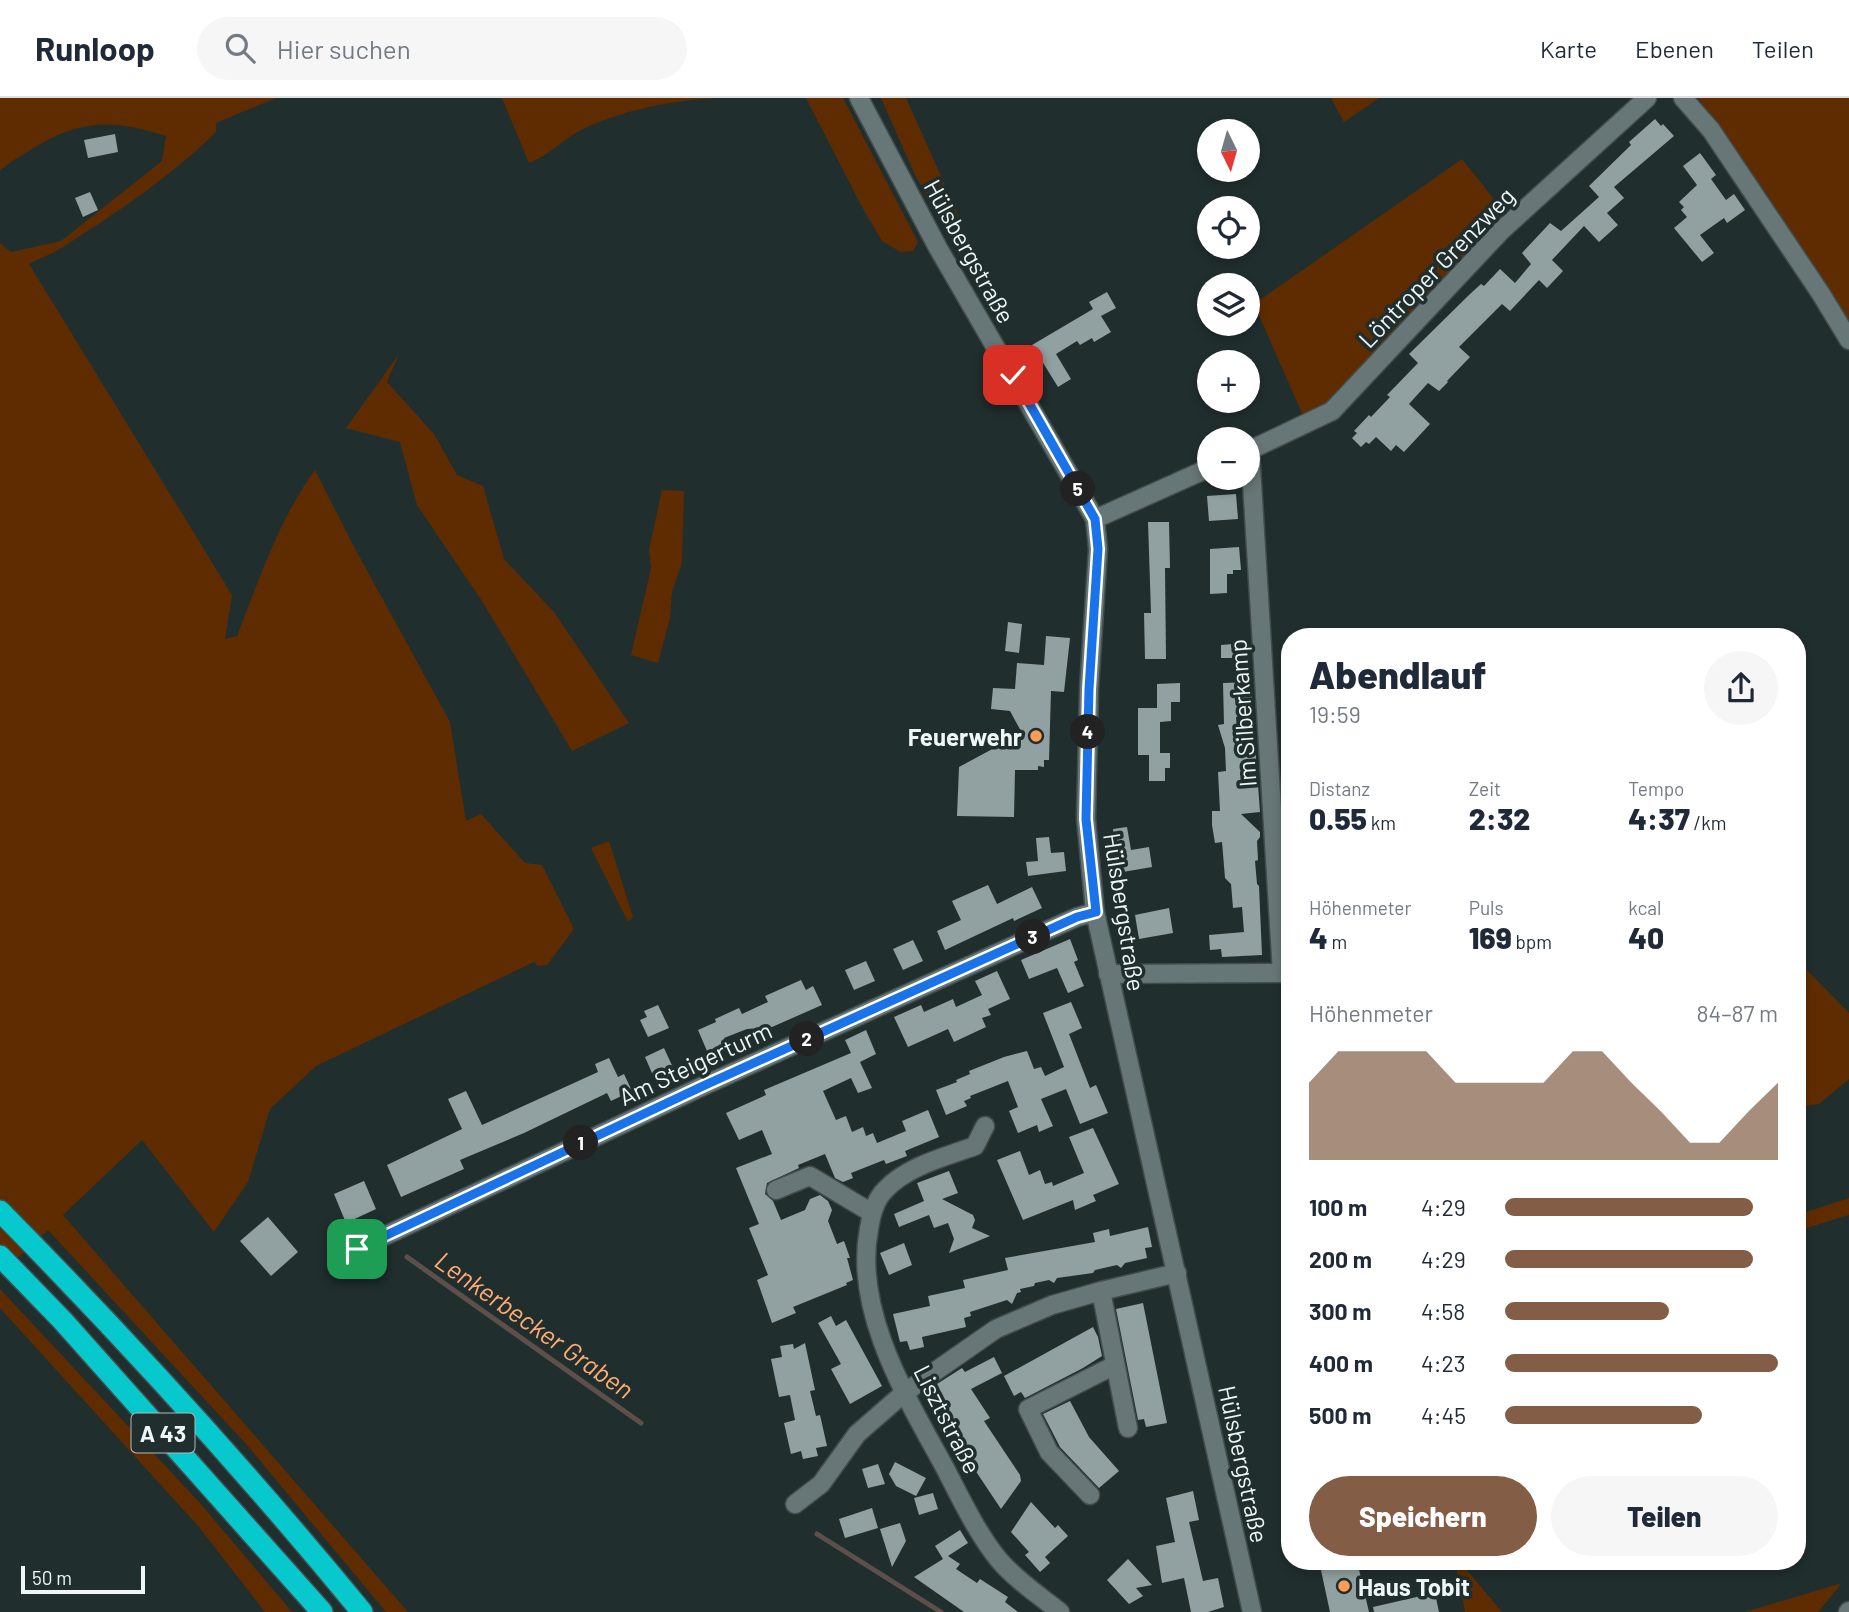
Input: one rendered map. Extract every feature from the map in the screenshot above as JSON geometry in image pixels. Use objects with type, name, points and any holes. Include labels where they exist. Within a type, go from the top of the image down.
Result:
[{"type":"highway","name":"A 43","points":[[0,1211],[88,1302],[280,1514],[362,1612]]},
{"type":"highway","name":"A 43","points":[[0,1256],[63,1321],[322,1612]]},
{"type":"street","name":"Hülsbergstraße","points":[[859,98],[939,248],[1095,519],[1098,549],[1088,713],[1086,819],[1096,912],[1252,1612]]},
{"type":"street","name":"Löntroper Grenzweg","points":[[1260,446],[1332,411],[1501,231],[1647,98]]},
{"type":"street","points":[[1683,98],[1711,130],[1849,340]]},
{"type":"street","points":[[1095,519],[1197,473]]},
{"type":"street","name":"Im Silberkamp","points":[[1252,490],[1281,902]]},
{"type":"street","name":"Am Steigerturm","points":[[357,1249],[703,1086],[1077,917],[1096,912]]},
{"type":"street","points":[[1108,974],[1281,973]]},
{"type":"street","name":"Lisztstraße","points":[[985,1126],[975,1146],[908,1172],[884,1191],[872,1213],[865,1249],[866,1282],[876,1323],[904,1393],[976,1527],[1000,1561],[1060,1612]]},
{"type":"street","points":[[776,1190],[810,1176],[872,1213]]},
{"type":"street","points":[[796,1504],[821,1483],[857,1434],[904,1393],[996,1329],[1052,1305],[1177,1273]]},
{"type":"street","points":[[1101,1291],[1128,1428]]},
{"type":"street","points":[[1090,1496],[1049,1452],[1028,1409],[1115,1365]]},
{"type":"shaded area","points":[[0,98],[276,98],[216,123],[216,132],[162,179],[59,249],[29,264],[232,595],[225,639],[237,636],[280,529],[315,470],[450,722],[466,821],[481,814],[525,863],[542,865],[574,929],[547,965],[538,966],[534,962],[316,1066],[270,1109],[248,1182],[214,1232],[142,1140],[63,1215],[408,1612],[386,1612],[247,1445],[48,1230],[0,1274],[0,243],[11,252],[61,241],[162,161],[166,136],[113,125],[81,127],[49,139],[0,171]]},
{"type":"shaded area","points":[[502,98],[716,98],[682,101],[628,112],[579,131],[529,163]]},
{"type":"shaded area","points":[[806,98],[843,98],[918,242],[913,251],[901,252],[882,241]]},
{"type":"shaded area","points":[[881,98],[906,98],[961,221],[977,281],[915,175]]},
{"type":"shaded area","points":[[1331,98],[1379,98],[1344,122]]},
{"type":"shaded area","points":[[1698,98],[1849,98],[1849,330],[1778,211]]},
{"type":"shaded area","points":[[1462,159],[1505,213],[1323,406],[1304,418],[1260,318],[1260,300]]},
{"type":"shaded area","points":[[399,354],[387,382],[434,434],[457,475],[483,486],[504,559],[554,612],[629,723],[572,751],[482,601],[417,505],[400,442],[346,428]]},
{"type":"shaded area","points":[[662,490],[684,491],[682,562],[672,592],[670,618],[658,663],[631,655],[651,568],[649,549]]},
{"type":"shaded area","points":[[609,841],[633,917],[628,922],[591,848]]},
{"type":"shaded area","points":[[1806,969],[1849,1013],[1849,1079],[1819,1104],[1806,1106]]},
{"type":"shaded area","points":[[1849,1198],[1849,1215],[1806,1228],[1806,1212]]},
{"type":"shaded area","points":[[0,1289],[200,1503],[292,1612],[265,1612],[199,1527],[0,1308]]},
{"type":"shaded area","points":[[1456,1570],[1467,1570],[1502,1612],[1465,1612]]},
{"type":"shaded area","points":[[1842,1583],[1818,1612],[1745,1612]]},
{"type":"building","points":[[1655,119],[1674,136],[1614,187],[1624,198],[1607,213],[1618,225],[1599,242],[1584,226],[1552,260],[1563,271],[1547,288],[1539,280],[1510,311],[1502,304],[1459,347],[1470,357],[1439,391],[1428,383],[1409,404],[1430,424],[1404,452],[1396,445],[1391,451],[1376,437],[1361,447],[1352,438],[1357,433],[1354,431],[1390,397],[1387,395],[1418,363],[1409,354],[1470,294],[1481,284],[1484,286],[1500,269],[1515,283],[1531,264],[1522,253],[1550,223],[1561,231],[1599,197],[1589,186],[1631,145],[1629,142]]},
{"type":"building","points":[[115,134],[118,152],[88,158],[84,140]]},
{"type":"building","points":[[1700,153],[1716,175],[1711,179],[1726,200],[1734,194],[1745,210],[1727,223],[1724,218],[1700,235],[1714,253],[1702,262],[1674,228],[1687,217],[1679,202],[1697,185],[1683,166]]},
{"type":"building","points":[[90,192],[98,210],[83,217],[75,198]]},
{"type":"building","points":[[1107,292],[1116,308],[1101,316],[1111,332],[1094,342],[1092,338],[1080,345],[1077,341],[1056,354],[1071,379],[1058,387],[1032,345],[1093,309],[1089,302]]},
{"type":"building","points":[[1236,494],[1238,519],[1209,521],[1207,496]]},
{"type":"building","points":[[1148,522],[1169,522],[1170,568],[1165,568],[1166,659],[1145,659],[1144,613],[1151,613]]},
{"type":"building","points":[[1239,547],[1241,570],[1233,570],[1233,574],[1227,574],[1227,593],[1210,594],[1210,549]]},
{"type":"building","points":[[1008,622],[1022,624],[1019,653],[1005,651]]},
{"type":"building","points":[[1046,636],[1070,638],[1064,692],[1051,691],[1049,760],[1044,760],[1044,767],[1038,766],[1038,770],[1015,770],[1014,817],[957,816],[959,767],[1022,733],[1010,711],[991,709],[993,688],[1015,689],[1017,663],[1044,665]]},
{"type":"building","points":[[1245,643],[1246,658],[1221,658],[1221,645]]},
{"type":"building","points":[[1251,682],[1253,716],[1236,717],[1239,745],[1255,744],[1260,812],[1241,814],[1260,832],[1257,841],[1258,860],[1255,861],[1259,886],[1262,955],[1222,957],[1221,949],[1210,950],[1209,935],[1244,932],[1242,907],[1233,908],[1231,884],[1225,878],[1222,842],[1215,843],[1212,825],[1212,811],[1220,811],[1218,772],[1226,771],[1225,748],[1218,725],[1224,724],[1223,683]]},
{"type":"building","points":[[1180,683],[1180,702],[1171,702],[1171,721],[1160,722],[1160,753],[1170,753],[1170,768],[1165,768],[1165,781],[1149,781],[1149,755],[1138,755],[1138,708],[1157,708],[1157,684]]},
{"type":"building","points":[[1127,827],[1131,850],[1149,847],[1152,867],[1117,873],[1113,829]]},
{"type":"building","points":[[1049,837],[1051,853],[1064,852],[1066,871],[1028,876],[1026,862],[1038,861],[1036,838]]},
{"type":"building","points":[[988,885],[997,904],[1032,887],[1042,908],[1014,921],[1013,918],[945,950],[937,931],[961,920],[952,901]]},
{"type":"building","points":[[1169,908],[1173,933],[1139,939],[1135,915]]},
{"type":"building","points":[[1070,939],[1078,960],[1074,962],[1084,986],[1068,993],[1057,968],[1029,979],[1021,960]]},
{"type":"building","points":[[913,940],[923,961],[903,970],[893,949]]},
{"type":"building","points":[[866,961],[875,981],[854,990],[845,970]]},
{"type":"building","points":[[997,971],[1010,999],[988,1009],[991,1015],[982,1018],[986,1027],[954,1042],[948,1029],[908,1047],[894,1017],[921,1005],[924,1012],[953,999],[956,1007],[982,995],[975,981]]},
{"type":"building","points":[[801,980],[806,990],[813,986],[822,1005],[772,1027],[747,1029],[724,1038],[726,1043],[707,1051],[698,1030],[739,1008],[742,1014],[768,1002],[765,996]]},
{"type":"building","points":[[1071,1002],[1082,1028],[1069,1034],[1090,1088],[1096,1085],[1108,1113],[1080,1124],[1066,1089],[1041,1099],[1053,1126],[1039,1132],[1037,1125],[1018,1133],[1009,1111],[1018,1107],[1008,1081],[970,1096],[971,1098],[964,1101],[967,1106],[946,1115],[936,1090],[957,1082],[956,1080],[970,1074],[969,1071],[1027,1051],[1034,1069],[1041,1067],[1045,1076],[1064,1067],[1043,1013]]},
{"type":"building","points":[[658,1005],[669,1028],[648,1037],[640,1020],[647,1017],[644,1011]]},
{"type":"building","points":[[866,1030],[876,1054],[860,1062],[872,1088],[858,1093],[851,1078],[823,1091],[836,1120],[846,1116],[852,1132],[863,1127],[866,1136],[873,1133],[877,1143],[906,1131],[902,1121],[928,1110],[939,1137],[905,1151],[907,1156],[886,1164],[884,1160],[851,1173],[853,1178],[843,1182],[835,1178],[825,1154],[798,1165],[799,1168],[767,1183],[765,1194],[773,1201],[781,1220],[805,1210],[810,1199],[820,1195],[828,1201],[832,1210],[828,1221],[837,1244],[844,1241],[853,1280],[793,1307],[796,1313],[772,1323],[757,1280],[768,1275],[749,1228],[759,1224],[736,1168],[772,1154],[762,1130],[739,1140],[726,1113],[766,1095],[764,1090],[851,1053],[845,1040]]},
{"type":"building","points":[[664,1048],[675,1072],[655,1080],[645,1057]]},
{"type":"building","points":[[609,1058],[618,1077],[624,1074],[632,1091],[611,1101],[607,1093],[460,1160],[464,1169],[401,1197],[387,1165],[462,1129],[448,1099],[466,1091],[482,1125],[598,1072],[595,1064]]},
{"type":"building","points":[[1093,1128],[1119,1184],[1093,1195],[1096,1201],[1075,1210],[1073,1200],[1023,1220],[997,1160],[1020,1151],[1029,1175],[1040,1170],[1045,1184],[1052,1182],[1053,1186],[1084,1173],[1069,1137]]},
{"type":"building","points":[[949,1171],[958,1193],[942,1199],[973,1215],[975,1220],[972,1228],[990,1236],[949,1253],[954,1239],[948,1223],[934,1228],[929,1215],[899,1227],[894,1214],[924,1201],[917,1183]]},
{"type":"building","points":[[364,1181],[376,1209],[346,1223],[334,1194]]},
{"type":"building","points":[[268,1217],[298,1252],[271,1276],[240,1241]]},
{"type":"building","points":[[1148,1227],[1152,1247],[1145,1248],[1147,1258],[1125,1263],[1121,1268],[1117,1265],[1095,1270],[1093,1273],[1057,1278],[1054,1283],[1049,1280],[1035,1283],[1034,1286],[1020,1289],[1021,1292],[1017,1293],[1012,1304],[1007,1300],[970,1312],[971,1316],[964,1318],[966,1327],[922,1337],[924,1347],[910,1350],[907,1341],[900,1342],[893,1314],[930,1306],[928,1296],[965,1288],[963,1280],[1008,1270],[1005,1258],[1095,1242],[1093,1233],[1109,1229],[1110,1236]]},
{"type":"building","points":[[904,1243],[912,1265],[889,1275],[880,1253]]},
{"type":"building","points":[[1143,1303],[1167,1423],[1146,1427],[1144,1419],[1138,1420],[1116,1309]]},
{"type":"building","points":[[831,1316],[836,1326],[846,1320],[882,1386],[850,1404],[831,1369],[841,1364],[818,1323]]},
{"type":"building","points":[[1093,1327],[1102,1356],[1025,1398],[1021,1392],[1014,1396],[1004,1376]]},
{"type":"building","points":[[805,1343],[815,1390],[810,1391],[816,1416],[820,1415],[827,1446],[816,1448],[818,1456],[803,1459],[801,1451],[791,1454],[784,1423],[795,1420],[790,1395],[779,1397],[771,1359],[782,1357],[780,1346],[793,1344],[794,1349]]},
{"type":"building","points":[[994,1357],[1002,1373],[971,1389],[990,1418],[984,1421],[1020,1475],[1021,1481],[1001,1509],[967,1458],[973,1454],[937,1401],[943,1396],[937,1384],[962,1368],[965,1372]]},
{"type":"building","points":[[1070,1401],[1089,1437],[1119,1471],[1099,1488],[1060,1447],[1043,1414]]},
{"type":"building","points":[[895,1462],[926,1478],[916,1496],[896,1486],[889,1474]]},
{"type":"building","points":[[878,1464],[885,1484],[868,1488],[862,1469]]},
{"type":"building","points":[[1193,1491],[1199,1520],[1189,1522],[1203,1581],[1218,1578],[1224,1607],[1208,1612],[1191,1612],[1184,1578],[1162,1583],[1156,1546],[1175,1542],[1166,1498]]},
{"type":"building","points":[[933,1493],[938,1509],[919,1515],[914,1498]]},
{"type":"building","points":[[1031,1502],[1055,1528],[1058,1525],[1068,1536],[1045,1557],[1050,1563],[1040,1572],[1025,1555],[1029,1552],[1011,1532]]},
{"type":"building","points":[[872,1508],[878,1528],[845,1538],[839,1519]]},
{"type":"building","points":[[900,1523],[906,1541],[892,1567],[880,1529]]},
{"type":"building","points":[[960,1530],[968,1543],[948,1556],[960,1564],[956,1569],[977,1583],[980,1579],[1008,1597],[1005,1602],[1018,1612],[964,1612],[914,1577],[943,1559],[935,1546]]},
{"type":"building","points":[[1128,1559],[1152,1585],[1136,1588],[1143,1596],[1129,1604],[1107,1580]]},
{"type":"building","points":[[1321,1570],[1359,1570],[1369,1612],[1330,1612]]},
{"type":"building","points":[[1433,1584],[1439,1612],[1374,1612],[1373,1607],[1421,1596],[1419,1587]]},
{"type":"waterway","name":"Lenkerbecker Graben","points":[[407,1257],[641,1423]]},
{"type":"waterway","name":"Lenkerbecker Graben","points":[[817,1534],[941,1612]]},
{"type":"place","name":"Feuerwehr","points":[[1036,736]]},
{"type":"place","name":"Haus Tobit","points":[[1344,1586]]},
{"type":"route","points":[[357,1249],[703,1086],[1077,917],[1096,912],[1086,819],[1089,689],[1098,549],[1095,519],[1013,375]]}]
